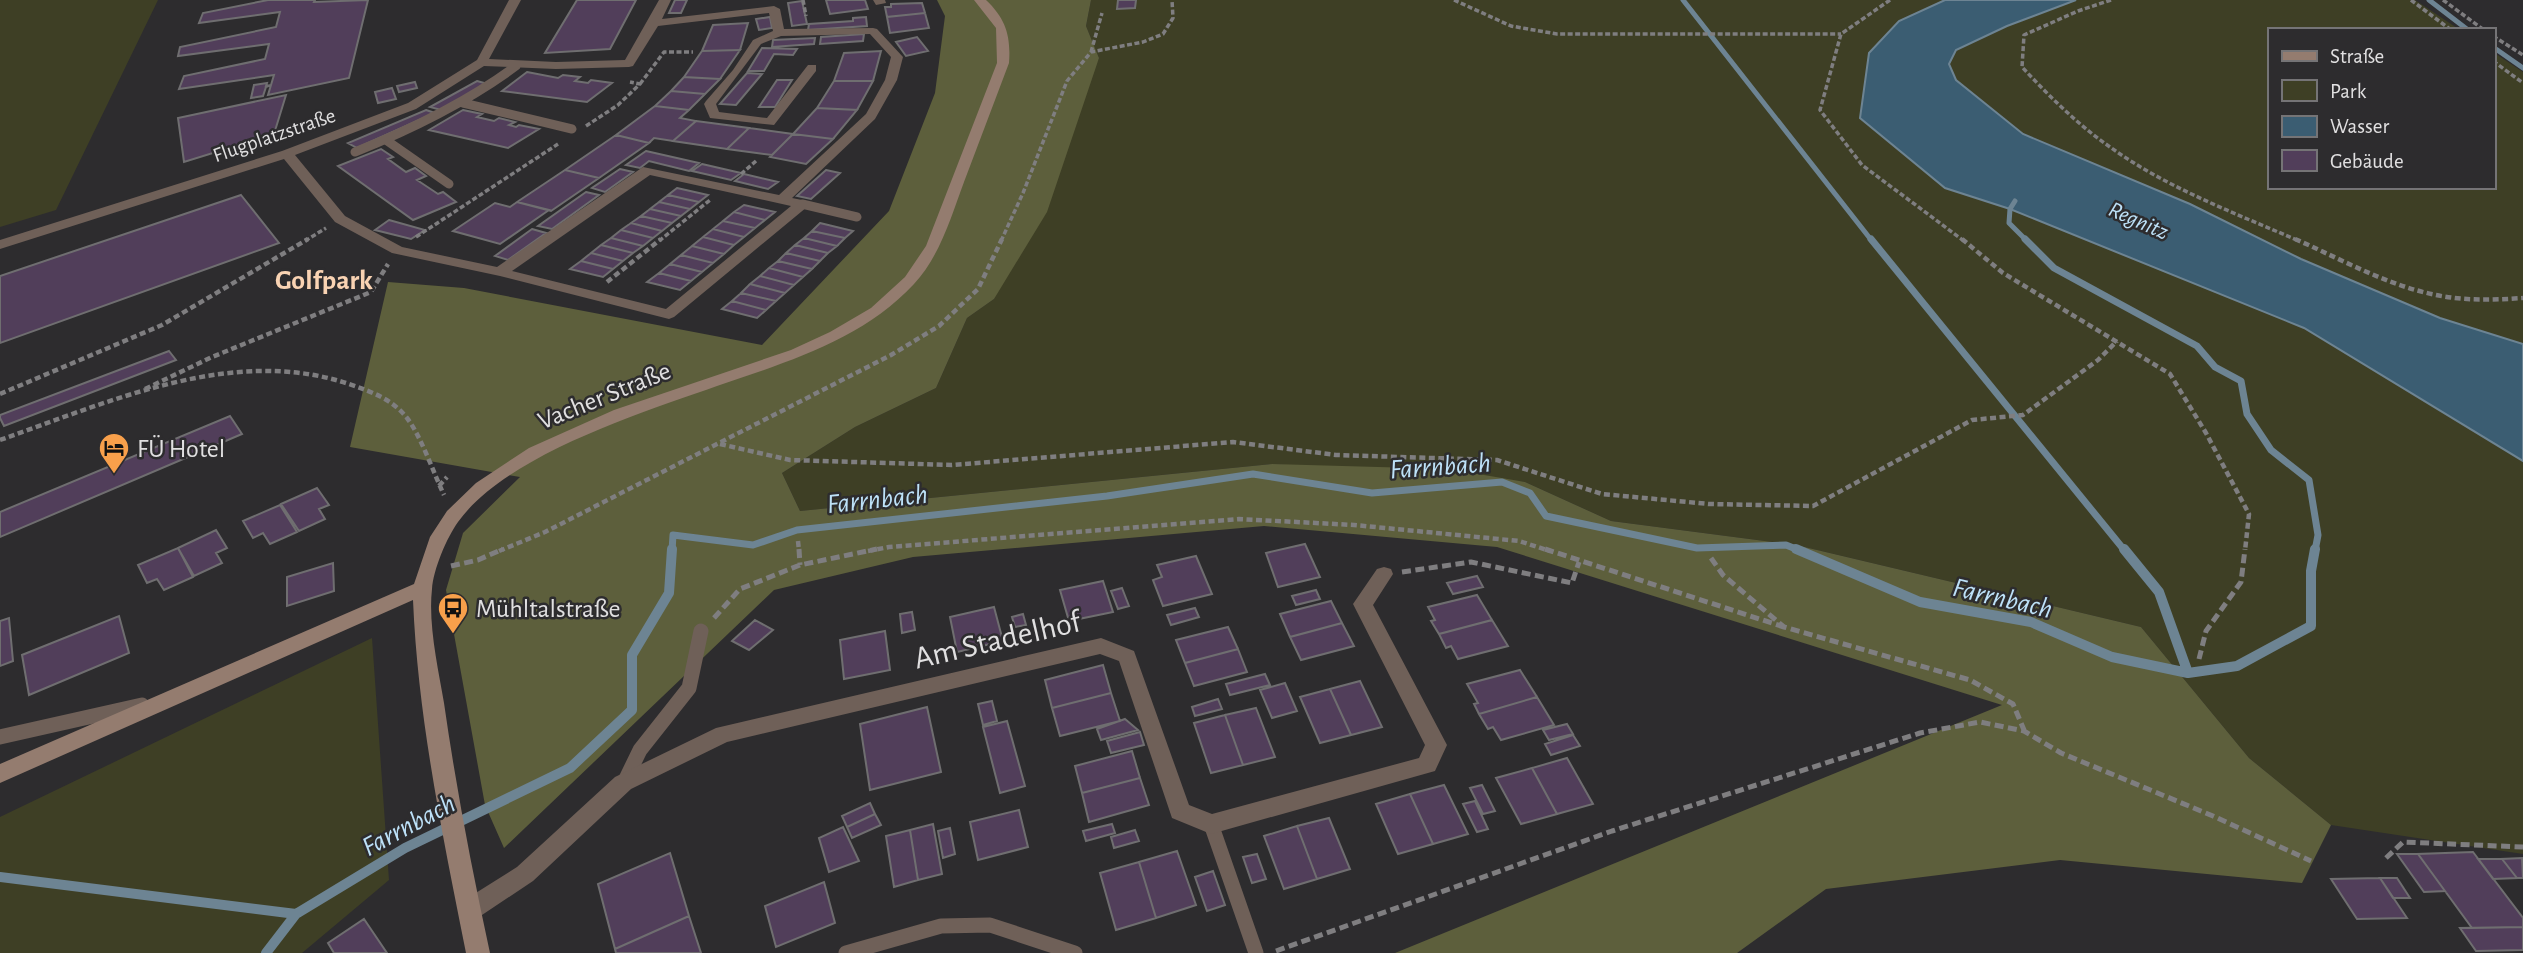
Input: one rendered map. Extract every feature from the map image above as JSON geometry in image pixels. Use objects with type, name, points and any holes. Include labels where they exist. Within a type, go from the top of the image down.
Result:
[{"type":"street","name":"Flugplatzstraße","points":[[0,245],[287,154],[412,106],[482,62],[515,0]]},
{"type":"street","points":[[482,62],[516,66],[629,63],[665,0]]},
{"type":"street","name":"Vacher Straße","points":[[478,953],[449,813],[425,646],[422,588],[439,537],[453,515],[482,487],[535,452],[620,414],[797,353],[836,335],[876,311],[910,280],[933,246],[1003,63],[1003,27],[980,0]]},
{"type":"street","points":[[654,23],[774,9],[779,33]]},
{"type":"street","points":[[781,200],[871,116],[891,80],[897,57],[873,31],[779,33],[757,43],[710,104],[713,115],[770,122],[812,68]]},
{"type":"street","points":[[287,154],[340,219],[397,250],[500,272],[669,314],[802,204]]},
{"type":"street","points":[[500,272],[648,170],[802,204]]},
{"type":"street","points":[[1211,824],[1427,765],[1436,745],[1363,604],[1384,574]]},
{"type":"street","points":[[0,774],[422,588]]},
{"type":"street","name":"Am Stadelhof","points":[[471,909],[525,874],[623,783],[723,734],[1101,646],[1127,656],[1180,811],[1211,824]]},
{"type":"lane","points":[[355,152],[463,103],[516,66]]},
{"type":"lane","points":[[463,103],[572,129]]},
{"type":"lane","points":[[386,140],[449,184]]},
{"type":"lane","points":[[802,204],[857,217]]},
{"type":"lane","points":[[623,783],[640,750],[689,688],[701,631]]},
{"type":"lane","points":[[0,737],[166,700]]},
{"type":"lane","points":[[1211,824],[1256,953]]},
{"type":"lane","points":[[846,953],[941,926],[990,925],[1075,953]]},
{"type":"path","points":[[1143,42],[1163,34],[1173,18],[1172,0]]},
{"type":"path","points":[[1454,0],[1511,26],[1557,34],[1842,34],[1890,0]]},
{"type":"path","points":[[2112,0],[2078,11],[2024,35],[2022,67],[2058,104],[2103,142],[2126,158],[2207,201],[2337,257],[2368,274],[2430,294],[2482,300],[2523,298]]},
{"type":"path","points":[[2411,0],[2448,28]]},
{"type":"path","points":[[2443,0],[2481,28]]},
{"type":"path","points":[[1091,52],[1102,13]]},
{"type":"path","points":[[1842,34],[1820,110],[1862,165],[1938,219],[2003,273],[2170,374],[2206,433],[2249,514],[2241,582],[2206,631],[2199,659]]},
{"type":"path","points":[[2495,37],[2523,55]]},
{"type":"path","points":[[583,127],[618,105],[640,84],[664,52],[693,52]]},
{"type":"path","points":[[2495,62],[2523,83]]},
{"type":"path","points":[[627,82],[640,84]]},
{"type":"path","points":[[0,440],[145,389],[212,357],[371,292],[397,250],[561,142]]},
{"type":"path","points":[[591,295],[756,161]]},
{"type":"path","points":[[0,394],[162,325],[340,219]]},
{"type":"path","points":[[720,444],[790,460],[952,465],[1233,442],[1336,455],[1497,460],[1602,494],[1709,504],[1813,506],[1972,420],[2023,415],[2098,360],[2117,341]]},
{"type":"path","points":[[145,389],[230,373],[284,373],[334,379],[382,395],[408,419],[453,515]]},
{"type":"path","points":[[439,486],[447,477]]},
{"type":"path","points":[[701,631],[740,589],[800,565],[889,547],[1239,519],[1354,526],[1519,541],[1784,627],[1970,680],[2013,704],[2025,731]]},
{"type":"path","points":[[798,541],[800,565]]},
{"type":"path","points":[[1711,558],[1723,575],[1784,627]]},
{"type":"path","points":[[1384,574],[1471,562],[1572,583],[1579,562]]},
{"type":"path","points":[[1271,953],[1612,831],[1920,733],[1980,722],[2025,731],[2061,753],[2213,816],[2311,861]]},
{"type":"path","points":[[2386,858],[2403,842],[2523,847]]},
{"type":"green space","points":[[0,0],[158,0],[56,210],[0,227]]},
{"type":"green space","points":[[937,0],[1091,0],[1086,26],[1099,58],[1047,212],[994,299],[967,318],[936,388],[855,427],[782,473],[800,511],[1272,464],[1449,469],[1525,482],[1611,521],[1796,545],[2141,627],[2249,758],[2331,825],[2302,883],[2060,860],[1826,889],[1737,953],[1395,953],[2002,705],[1497,547],[1264,526],[913,557],[774,590],[504,848],[485,805],[446,590],[463,533],[520,477],[350,447],[388,282],[464,288],[762,345],[889,211],[935,93],[945,16]]},
{"type":"green space","points":[[1091,0],[1945,0],[1899,21],[1945,188],[2010,209],[2304,328],[2523,461],[2523,854],[2331,825],[2249,758],[2141,627],[1796,545],[1611,521],[1525,482],[1272,464],[800,511],[782,473],[855,427],[936,388],[967,318],[994,299],[1099,58],[1086,26]]},
{"type":"green space","points":[[2076,0],[2415,0],[2457,28],[2268,28],[2268,189],[2495,189],[2495,53],[2523,72],[2523,344],[2440,318],[2301,259],[2190,204],[2023,134],[1956,80],[1949,64],[1955,50],[2007,26]]},
{"type":"green space","points":[[372,638],[389,880],[302,953],[0,953],[0,817]]},
{"type":"water","name":"Regnitz","points":[[1945,0],[2076,0],[2007,26],[1956,50],[1949,64],[1956,80],[2023,134],[2190,204],[2301,259],[2440,318],[2523,344],[2523,461],[2304,328],[2010,209],[1945,188],[1860,118],[1869,53],[1899,21]]},
{"type":"building","points":[[268,0],[368,0],[349,78],[268,95],[274,75],[179,89],[184,76],[265,59],[269,44],[178,56],[180,47],[276,27],[280,12],[199,23],[203,13]]},
{"type":"building","points":[[577,0],[636,0],[610,49],[545,53]]},
{"type":"building","points":[[675,0],[687,0],[681,13],[669,13]]},
{"type":"building","points":[[826,0],[865,0],[868,9],[830,14]]},
{"type":"building","points":[[1118,0],[1136,0],[1135,8],[1117,9]]},
{"type":"building","points":[[802,1],[807,24],[792,26],[788,3]]},
{"type":"building","points":[[922,3],[925,13],[887,17],[885,7],[891,7],[891,4]]},
{"type":"building","points":[[925,13],[929,28],[890,33],[887,17]]},
{"type":"building","points":[[770,17],[772,28],[759,30],[756,19]]},
{"type":"building","points":[[866,17],[867,26],[808,30],[809,24],[853,21],[853,18]]},
{"type":"building","points":[[748,23],[740,50],[702,51],[713,25]]},
{"type":"building","points":[[864,34],[863,41],[820,44],[821,37]]},
{"type":"building","points":[[917,37],[928,51],[906,56],[896,42]]},
{"type":"building","points":[[815,38],[814,44],[772,47],[773,40]]},
{"type":"building","points":[[762,48],[797,49],[793,55],[774,54],[764,71],[748,71]]},
{"type":"building","points":[[740,50],[720,79],[684,77],[702,51]]},
{"type":"building","points":[[881,51],[873,81],[834,81],[844,53]]},
{"type":"building","points":[[527,72],[558,78],[563,75],[580,77],[575,81],[588,83],[591,80],[612,83],[587,102],[502,91]]},
{"type":"building","points":[[747,73],[762,74],[736,105],[720,104]]},
{"type":"building","points":[[684,77],[720,79],[705,94],[671,91]]},
{"type":"building","points":[[777,80],[792,80],[775,107],[759,107]]},
{"type":"building","points":[[477,81],[488,84],[441,110],[430,107]]},
{"type":"building","points":[[834,81],[873,81],[857,110],[817,108]]},
{"type":"building","points":[[415,82],[417,88],[399,92],[397,86]]},
{"type":"building","points":[[267,83],[266,86],[271,85],[266,87],[263,96],[251,98],[254,85]]},
{"type":"building","points":[[392,88],[396,99],[378,103],[375,92]]},
{"type":"building","points":[[671,91],[705,94],[689,110],[655,106]]},
{"type":"building","points":[[286,95],[274,134],[184,162],[178,118]]},
{"type":"building","points":[[655,106],[689,110],[680,118],[696,121],[673,141],[654,138],[649,143],[616,135]]},
{"type":"building","points":[[817,108],[857,110],[833,139],[793,134]]},
{"type":"building","points":[[426,110],[435,113],[357,148],[348,143]]},
{"type":"building","points":[[463,110],[482,114],[477,117],[494,121],[499,118],[515,122],[509,125],[516,127],[519,125],[539,129],[508,148],[429,130]]},
{"type":"building","points":[[696,121],[749,128],[727,149],[673,141]]},
{"type":"building","points":[[749,128],[793,134],[772,155],[727,149]]},
{"type":"building","points":[[793,134],[833,139],[806,164],[770,157]]},
{"type":"building","points":[[616,135],[649,143],[599,178],[565,170]]},
{"type":"building","points":[[381,149],[393,157],[388,159],[406,172],[415,168],[426,176],[417,180],[438,194],[443,192],[456,202],[413,220],[338,166]]},
{"type":"building","points":[[646,151],[699,163],[689,171],[649,161],[640,168],[626,165]]},
{"type":"building","points":[[702,164],[741,173],[731,180],[692,171]]},
{"type":"building","points":[[620,169],[633,172],[605,192],[592,188]]},
{"type":"building","points":[[565,170],[599,178],[551,211],[517,202]]},
{"type":"building","points":[[826,170],[840,173],[811,199],[797,196]]},
{"type":"building","points":[[744,174],[778,182],[768,189],[735,181]]},
{"type":"building","points":[[677,188],[708,195],[699,202],[668,195]]},
{"type":"building","points":[[586,192],[599,195],[552,229],[538,226]]},
{"type":"building","points":[[241,195],[279,243],[0,343],[0,276]]},
{"type":"building","points":[[668,195],[699,202],[690,209],[659,202]]},
{"type":"building","points":[[517,202],[549,210],[500,244],[453,231],[495,203],[510,207]]},
{"type":"building","points":[[659,202],[690,209],[681,216],[650,209]]},
{"type":"building","points":[[744,205],[775,212],[765,220],[734,212]]},
{"type":"building","points":[[650,209],[681,216],[672,223],[641,216]]},
{"type":"building","points":[[734,212],[765,220],[755,228],[723,221]]},
{"type":"building","points":[[641,216],[672,223],[662,231],[631,223]]},
{"type":"building","points":[[389,220],[425,230],[411,239],[375,230]]},
{"type":"building","points":[[723,221],[755,228],[744,237],[713,229]]},
{"type":"building","points":[[631,223],[662,231],[653,238],[621,230]]},
{"type":"building","points":[[820,223],[853,231],[845,238],[812,231]]},
{"type":"building","points":[[532,229],[546,233],[508,260],[495,256]]},
{"type":"building","points":[[713,229],[744,237],[734,245],[703,237]]},
{"type":"building","points":[[621,230],[653,238],[643,246],[611,238]]},
{"type":"building","points":[[812,231],[845,238],[837,246],[804,238]]},
{"type":"building","points":[[703,237],[734,245],[724,254],[692,246]]},
{"type":"building","points":[[611,238],[643,246],[633,253],[601,245]]},
{"type":"building","points":[[804,238],[837,246],[828,253],[795,245]]},
{"type":"building","points":[[601,245],[633,253],[623,261],[591,253]]},
{"type":"building","points":[[795,245],[828,253],[820,261],[786,253]]},
{"type":"building","points":[[692,246],[724,254],[713,263],[681,255]]},
{"type":"building","points":[[591,253],[623,261],[613,269],[581,261]]},
{"type":"building","points":[[786,253],[820,261],[812,269],[778,261]]},
{"type":"building","points":[[681,255],[713,263],[702,272],[670,264]]},
{"type":"building","points":[[581,261],[613,269],[603,277],[570,269]]},
{"type":"building","points":[[778,261],[812,269],[803,277],[769,268]]},
{"type":"building","points":[[670,264],[702,272],[691,281],[659,273]]},
{"type":"building","points":[[769,268],[803,277],[794,285],[760,276]]},
{"type":"building","points":[[659,273],[691,281],[680,290],[647,282]]},
{"type":"building","points":[[760,276],[794,285],[785,293],[750,284]]},
{"type":"building","points":[[750,284],[785,293],[776,301],[741,293]]},
{"type":"building","points":[[741,293],[776,301],[766,310],[732,301]]},
{"type":"building","points":[[732,301],[766,310],[757,318],[722,309]]},
{"type":"building","points":[[169,351],[176,360],[4,426],[0,418],[0,415]]},
{"type":"building","points":[[230,416],[242,434],[0,537],[0,512]]},
{"type":"building","points":[[317,488],[329,505],[319,509],[325,519],[299,531],[281,504]]},
{"type":"building","points":[[280,505],[297,532],[270,544],[263,533],[253,538],[243,521]]},
{"type":"building","points":[[216,530],[227,548],[216,553],[222,563],[194,576],[178,548]]},
{"type":"building","points":[[1305,544],[1320,577],[1278,587],[1266,553]]},
{"type":"building","points":[[178,548],[193,577],[164,590],[157,579],[147,583],[138,565]]},
{"type":"building","points":[[1196,556],[1212,594],[1163,606],[1153,580],[1162,577],[1157,565]]},
{"type":"building","points":[[333,563],[334,591],[287,606],[287,577]]},
{"type":"building","points":[[1477,576],[1483,587],[1453,594],[1447,583]]},
{"type":"building","points":[[1103,581],[1113,612],[1069,621],[1060,590]]},
{"type":"building","points":[[1122,588],[1129,606],[1118,609],[1111,591]]},
{"type":"building","points":[[1316,590],[1320,599],[1296,605],[1292,596]]},
{"type":"building","points":[[1477,595],[1492,620],[1439,634],[1431,621],[1435,620],[1428,607]]},
{"type":"building","points":[[1331,601],[1342,623],[1290,637],[1280,614]]},
{"type":"building","points":[[994,607],[1003,641],[957,652],[950,617]]},
{"type":"building","points":[[1195,608],[1199,617],[1171,625],[1167,615]]},
{"type":"building","points":[[912,612],[915,630],[902,633],[900,614]]},
{"type":"building","points":[[1023,614],[1026,625],[1015,627],[1012,617]]},
{"type":"building","points":[[119,616],[129,653],[29,695],[22,655]]},
{"type":"building","points":[[9,618],[13,661],[0,666],[0,621]]},
{"type":"building","points":[[755,620],[773,630],[749,650],[732,641]]},
{"type":"building","points":[[1492,620],[1508,646],[1458,659],[1451,646],[1446,648],[1439,634]]},
{"type":"building","points":[[1342,623],[1354,646],[1301,660],[1290,637]]},
{"type":"building","points":[[1228,627],[1238,649],[1185,663],[1176,640]]},
{"type":"building","points":[[885,631],[890,670],[844,679],[840,640]]},
{"type":"building","points":[[1238,649],[1247,672],[1194,686],[1185,663]]},
{"type":"building","points":[[1103,665],[1111,693],[1052,708],[1045,680]]},
{"type":"building","points":[[1520,670],[1537,697],[1479,714],[1474,704],[1478,703],[1467,684]]},
{"type":"building","points":[[1265,674],[1270,685],[1230,695],[1226,684]]},
{"type":"building","points":[[1360,681],[1382,727],[1351,735],[1330,689]]},
{"type":"building","points":[[1285,683],[1297,711],[1272,718],[1260,690]]},
{"type":"building","points":[[1330,689],[1351,735],[1320,743],[1300,697]]},
{"type":"building","points":[[1111,693],[1120,721],[1060,736],[1052,708]]},
{"type":"building","points":[[1537,697],[1554,725],[1501,740],[1493,727],[1488,729],[1479,714]]},
{"type":"building","points":[[1218,699],[1222,709],[1195,716],[1192,707]]},
{"type":"building","points":[[992,701],[997,721],[983,725],[978,704]]},
{"type":"building","points":[[927,707],[941,772],[870,790],[860,724]]},
{"type":"building","points":[[1256,708],[1275,757],[1243,765],[1225,715]]},
{"type":"building","points":[[1225,715],[1243,765],[1211,773],[1194,723]]},
{"type":"building","points":[[1125,719],[1138,730],[1101,740],[1097,729]]},
{"type":"building","points":[[1007,721],[1025,786],[1000,793],[983,727]]},
{"type":"building","points":[[1567,724],[1573,734],[1549,740],[1543,730]]},
{"type":"building","points":[[1140,732],[1144,745],[1111,753],[1107,741]]},
{"type":"building","points":[[1573,735],[1580,746],[1551,755],[1545,744]]},
{"type":"building","points":[[1132,751],[1140,778],[1082,793],[1075,766]]},
{"type":"building","points":[[1567,758],[1593,804],[1557,814],[1532,768]]},
{"type":"building","points":[[1532,768],[1557,814],[1521,824],[1496,778]]},
{"type":"building","points":[[1140,778],[1149,805],[1089,822],[1082,793]]},
{"type":"building","points":[[1444,785],[1468,834],[1433,844],[1410,794]]},
{"type":"building","points":[[1482,785],[1495,811],[1483,814],[1470,788]]},
{"type":"building","points":[[1410,794],[1433,844],[1398,854],[1376,804]]},
{"type":"building","points":[[1475,801],[1488,829],[1477,832],[1463,804]]},
{"type":"building","points":[[870,803],[875,814],[847,827],[842,816]]},
{"type":"building","points":[[1019,810],[1028,847],[978,860],[970,822]]},
{"type":"building","points":[[875,814],[881,825],[852,838],[847,827]]},
{"type":"building","points":[[1329,818],[1350,869],[1317,879],[1297,826]]},
{"type":"building","points":[[933,824],[942,874],[918,880],[910,830]]},
{"type":"building","points":[[1112,824],[1115,833],[1086,841],[1083,831]]},
{"type":"building","points":[[1297,826],[1317,879],[1284,889],[1264,836]]},
{"type":"building","points":[[843,827],[859,861],[829,872],[819,838]]},
{"type":"building","points":[[950,828],[955,854],[943,858],[938,831]]},
{"type":"building","points":[[910,830],[918,880],[894,887],[886,836]]},
{"type":"building","points":[[1135,830],[1139,841],[1114,848],[1111,837]]},
{"type":"building","points":[[1177,851],[1196,905],[1156,918],[1139,862]]},
{"type":"building","points":[[2473,852],[2523,918],[2523,927],[2472,928],[2418,854]]},
{"type":"building","points":[[670,853],[689,916],[615,949],[598,884]]},
{"type":"building","points":[[1257,854],[1266,879],[1252,883],[1243,857]]},
{"type":"building","points":[[2397,854],[2418,854],[2445,891],[2424,892]]},
{"type":"building","points":[[2522,858],[2523,878],[2517,878],[2502,859]]},
{"type":"building","points":[[2478,859],[2502,859],[2517,878],[2493,879]]},
{"type":"building","points":[[1139,862],[1156,918],[1116,930],[1100,873]]},
{"type":"building","points":[[1213,871],[1225,905],[1207,911],[1195,877]]},
{"type":"building","points":[[2380,878],[2397,878],[2410,898],[2393,898]]},
{"type":"building","points":[[2380,878],[2407,918],[2357,919],[2331,879]]},
{"type":"building","points":[[824,882],[835,923],[776,947],[765,906]]},
{"type":"building","points":[[689,916],[701,953],[616,953],[615,949]]},
{"type":"building","points":[[364,919],[387,953],[334,953],[328,943]]},
{"type":"building","points":[[2523,927],[2523,950],[2476,951],[2460,928]]},
{"type":"waterway","points":[[1683,0],[1872,241]]},
{"type":"waterway","points":[[2429,0],[2465,28]]},
{"type":"waterway","points":[[2495,48],[2523,68]]},
{"type":"waterway","name":"Farrnbach","points":[[2015,201],[2010,209],[2009,223],[2054,268],[2197,346],[2215,367],[2241,381],[2247,414],[2271,450],[2309,480],[2318,535],[2315,551]]},
{"type":"waterway","points":[[1871,239],[2125,551]]},
{"type":"waterway","name":"Farrnbach","points":[[672,551],[673,535],[753,545],[797,530],[1107,496],[1253,474],[1372,493],[1502,482],[1530,493],[1546,516],[1697,548],[1786,545],[1796,549]]},
{"type":"waterway","name":"Farrnbach","points":[[296,914],[405,848],[570,768],[632,710],[632,655],[669,593],[672,549]]},
{"type":"waterway","name":"Farrnbach","points":[[1796,549],[1801,551]]},
{"type":"waterway","name":"Farrnbach","points":[[1796,549],[1920,602],[2031,622],[2112,657],[2188,673]]},
{"type":"waterway","points":[[2124,549],[2159,592],[2188,673]]},
{"type":"waterway","name":"Farrnbach","points":[[2188,673],[2237,666],[2311,626],[2311,571],[2315,549]]},
{"type":"waterway","points":[[0,877],[296,914]]},
{"type":"waterway","name":"Farrnbach","points":[[266,953],[296,914]]},
{"type":"place","name":"FÜ Hotel","points":[[114,475]]},
{"type":"place","name":"Mühltalstraße","points":[[453,635]]},
{"type":"district","name":"Golfpark","points":[[324,279]]}]
